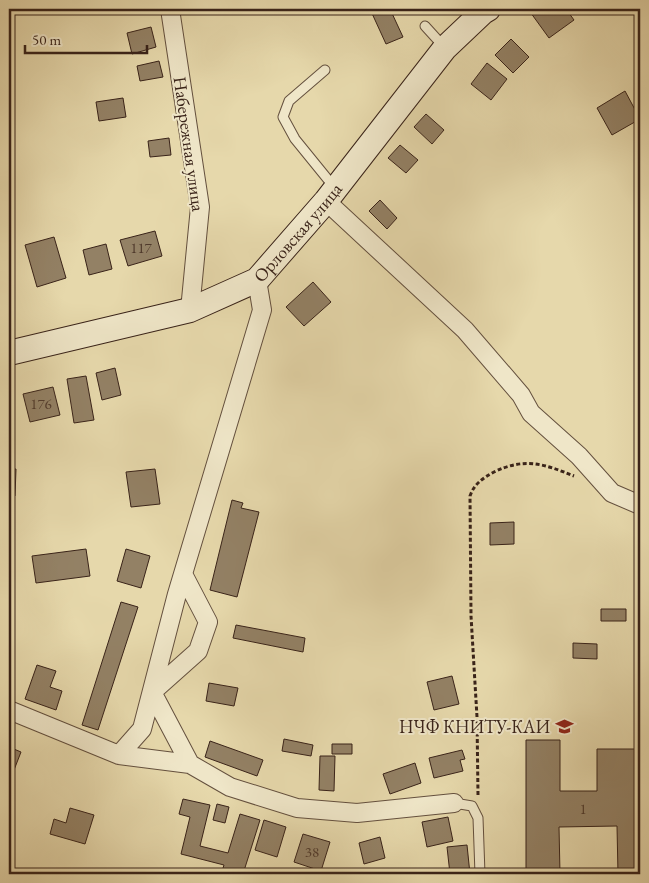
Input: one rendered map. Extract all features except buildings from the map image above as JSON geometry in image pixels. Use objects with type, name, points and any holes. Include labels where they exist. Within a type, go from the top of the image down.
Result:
[{"type":"street","name":"Набережная улица","points":[[170,9],[200,207],[190,310]]},
{"type":"street","name":"Орловская улица","points":[[9,353],[190,310],[257,280],[331,195],[445,48],[488,9]]},
{"type":"street","points":[[331,195],[465,330],[521,395],[531,414],[579,456],[612,492],[640,505]]},
{"type":"street","points":[[120,755],[142,729],[183,574],[262,310],[257,280]]},
{"type":"street","points":[[152,692],[198,650],[208,622],[183,574]]},
{"type":"street","points":[[152,692],[190,764]]},
{"type":"street","points":[[9,710],[120,755],[190,764],[230,788],[297,808],[357,813],[454,803]]},
{"type":"lane","points":[[425,26],[445,48]]},
{"type":"lane","points":[[325,70],[289,101],[283,117],[331,195]]},
{"type":"lane","points":[[454,803],[472,806],[478,818],[480,874]]},
{"type":"path","points":[[478,818],[477,717],[471,616],[470,496],[473,488],[480,480],[504,468],[518,464],[531,463],[551,466],[577,478]]},
{"type":"place","name":"НЧФ КНИТУ-КАИ","points":[[564,727]]}]
